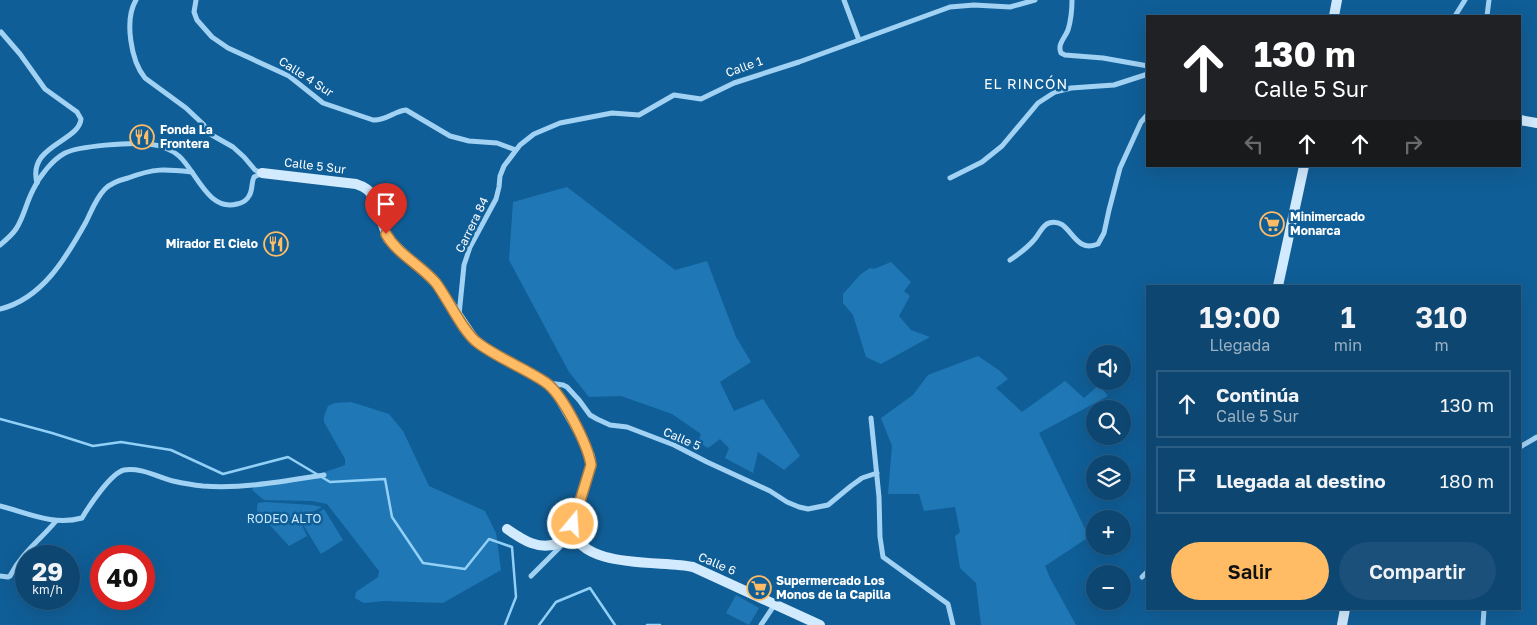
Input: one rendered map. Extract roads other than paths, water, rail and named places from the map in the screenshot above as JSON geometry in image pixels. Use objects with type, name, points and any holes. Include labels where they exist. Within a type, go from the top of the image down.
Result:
[{"type":"street","points":[[136,0],[132,6],[130,22],[132,48],[136,65],[144,78],[186,108],[210,134],[233,147],[255,170],[262,173]]},
{"type":"street","name":"Calle 4 Sur","points":[[196,0],[194,12],[197,20],[217,40],[245,57],[272,67],[289,76],[323,103],[361,116],[380,120],[401,110],[406,110],[450,136],[469,141],[496,143],[516,150]]},
{"type":"street","points":[[844,0],[859,40]]},
{"type":"street","name":"Calle 1","points":[[501,172],[516,150],[529,138],[550,127],[573,120],[612,113],[644,114],[674,95],[701,99],[734,83],[950,7],[973,3],[999,7],[1015,6],[1035,0]]},
{"type":"street","points":[[1072,0],[1068,30],[1059,49],[1061,53],[1146,66]]},
{"type":"street","points":[[1334,15],[1337,0]]},
{"type":"street","points":[[1456,15],[1465,0]]},
{"type":"street","points":[[1487,15],[1489,0]]},
{"type":"street","points":[[1,32],[20,54],[45,89],[80,116],[81,122],[78,127],[52,147],[36,166],[35,176],[37,183]]},
{"type":"street","points":[[950,178],[982,162],[1002,146],[1038,104],[1055,92],[1071,88],[1114,85],[1146,75]]},
{"type":"street","points":[[1010,260],[1027,248],[1044,226],[1049,223],[1061,224],[1082,245],[1098,244],[1104,233],[1108,210],[1120,168],[1141,122],[1146,116]]},
{"type":"street","points":[[1521,120],[1537,123]]},
{"type":"street","points":[[0,245],[16,229],[37,183],[56,160],[64,154],[82,149],[118,144],[147,144],[167,148],[180,157],[212,198],[229,205],[237,204],[248,198],[252,180],[256,175],[262,173]]},
{"type":"street","points":[[1278,285],[1304,167]]},
{"type":"street","points":[[0,309],[14,305],[30,296],[49,278],[75,241],[101,194],[107,187],[152,170],[171,169],[192,172]]},
{"type":"street","name":"Carrera 84","points":[[458,318],[461,306],[465,260],[473,240],[496,200],[501,172]]},
{"type":"street","name":"Calle 5 Sur","points":[[262,173],[356,184],[366,188],[372,194],[388,239],[429,276],[478,343],[546,382]]},
{"type":"street","points":[[531,576],[571,537],[573,524],[591,465],[590,456],[564,404],[546,382]]},
{"type":"street","name":"Calle 5","points":[[546,382],[567,387],[590,415],[603,422],[610,425],[627,427],[674,444],[707,462],[770,491],[787,502],[808,509],[828,505],[850,486],[866,476],[877,473]]},
{"type":"street","points":[[871,418],[879,497],[880,537],[884,557],[948,604],[953,625]]},
{"type":"street","points":[[1521,447],[1537,437]]},
{"type":"street","points":[[0,506],[41,519],[56,521],[82,518],[90,504],[115,476],[123,470],[134,470],[173,481],[203,486],[266,484],[324,475]]},
{"type":"street","points":[[0,576],[10,576],[25,552],[56,521]]},
{"type":"street","points":[[507,529],[536,545],[552,545],[571,537]]},
{"type":"street","name":"Calle 6","points":[[571,537],[591,550],[618,560],[637,563],[681,564],[693,567],[820,625]]},
{"type":"street","points":[[1142,577],[1146,573]]},
{"type":"street","points":[[761,625],[775,604]]},
{"type":"street","points":[[1342,625],[1345,610]]},
{"type":"street","points":[[1483,625],[1484,610]]},
{"type":"waterway","points":[[0,419],[93,446],[121,442],[171,450],[223,474],[288,457],[330,482],[385,479],[392,517],[423,563],[465,569],[489,539],[512,547],[516,597],[505,625]]},
{"type":"waterway","points":[[539,625],[556,602],[590,588],[615,625]]},
{"type":"waterway","points":[[647,625],[660,625]]},
{"type":"place","name":"Fonda La Frontera","points":[[142,137]]},
{"type":"place","name":"Minimercado Monarca","points":[[1272,224]]},
{"type":"place","name":"Mirador El Cielo","points":[[276,244]]},
{"type":"place","name":"Supermercado Los Monos de la Capilla","points":[[759,588]]},
{"type":"district","name":"EL RINCÓN","points":[[1026,84]]},
{"type":"park label","name":"RODEO ALTO","points":[[284,519]]}]
